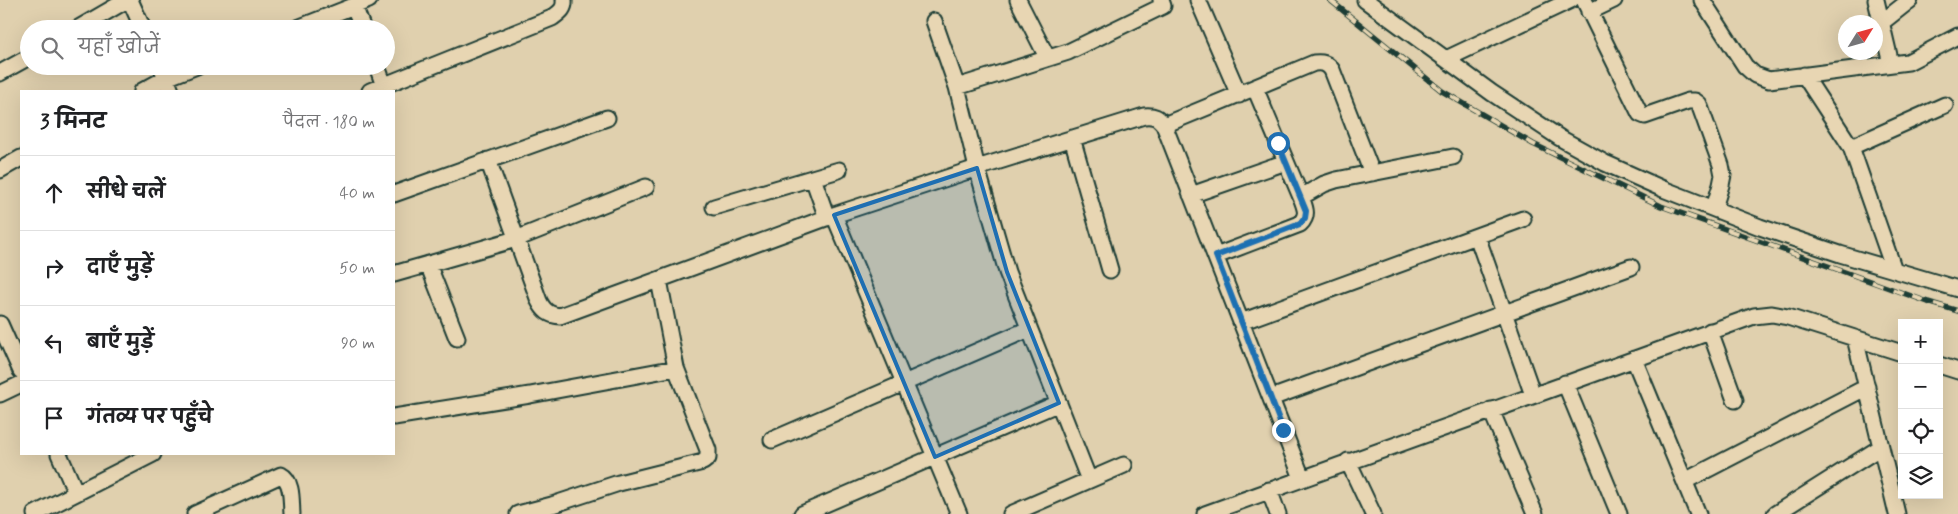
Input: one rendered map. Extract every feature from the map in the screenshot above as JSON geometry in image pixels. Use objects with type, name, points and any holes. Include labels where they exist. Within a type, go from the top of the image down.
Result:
[{"type":"street","points":[[93,20],[129,0],[139,20]]},
{"type":"street","points":[[318,20],[369,0]]},
{"type":"street","points":[[377,75],[377,89],[552,18],[562,11],[565,6],[564,0]]},
{"type":"street","points":[[1018,0],[1047,57]]},
{"type":"street","points":[[1198,0],[1239,95]]},
{"type":"street","points":[[1365,0],[1492,93],[1560,138],[1597,159],[1663,189],[1760,227],[1958,289]]},
{"type":"street","points":[[1446,59],[1570,0]]},
{"type":"street","points":[[1614,0],[1586,6],[1640,114],[1645,116],[1688,101],[1694,101],[1699,104],[1723,175],[1714,208]]},
{"type":"street","points":[[1702,0],[1745,66],[1755,75],[1769,80],[1908,62],[1958,36]]},
{"type":"street","points":[[1876,0],[1879,15]]},
{"type":"street","points":[[1883,21],[1910,0]]},
{"type":"street","points":[[957,87],[1047,57],[1068,52],[1166,2]]},
{"type":"street","points":[[354,6],[359,20]]},
{"type":"street","points":[[934,21],[957,87],[977,168],[1007,272],[1089,480]]},
{"type":"street","points":[[1883,31],[1891,64]]},
{"type":"street","points":[[0,73],[20,62]]},
{"type":"street","points":[[1164,125],[1314,63],[1321,62],[1328,65],[1332,70],[1372,172]]},
{"type":"street","points":[[1804,75],[1850,147],[1894,270]]},
{"type":"street","points":[[144,90],[166,79]]},
{"type":"street","points":[[1216,256],[1300,224],[1305,218],[1306,211],[1301,197],[1255,88]]},
{"type":"street","points":[[1850,147],[1945,104]]},
{"type":"street","points":[[488,160],[539,302],[543,309],[551,315],[560,316],[830,217],[1072,138],[1144,116],[1152,116],[1159,119],[1164,125],[1302,478]]},
{"type":"street","points":[[395,194],[607,118]]},
{"type":"street","points":[[1072,138],[1110,270]]},
{"type":"street","points":[[1301,197],[1324,184],[1372,172],[1453,158]]},
{"type":"street","points":[[0,170],[20,159]]},
{"type":"street","points":[[1192,195],[1286,162]]},
{"type":"street","points":[[714,207],[839,170]]},
{"type":"street","points":[[813,178],[904,383],[959,514]]},
{"type":"street","points":[[395,274],[516,239],[646,187]]},
{"type":"street","points":[[1241,322],[1523,220]]},
{"type":"street","points":[[1477,236],[1533,395]]},
{"type":"street","points":[[428,264],[457,338]]},
{"type":"street","points":[[1271,398],[1631,267]]},
{"type":"street","points":[[518,514],[619,483],[703,462],[708,458],[708,450],[676,368],[659,280]]},
{"type":"street","points":[[1205,514],[1754,316],[1772,314],[1788,317],[1898,352]]},
{"type":"street","points":[[0,324],[20,365]]},
{"type":"street","points":[[772,440],[1029,329]]},
{"type":"street","points":[[1710,331],[1735,400]]},
{"type":"street","points":[[1855,338],[1897,514]]},
{"type":"street","points":[[1634,358],[1698,514]]},
{"type":"street","points":[[1943,366],[1958,371]]},
{"type":"street","points":[[395,416],[530,395],[676,368]]},
{"type":"street","points":[[1565,383],[1619,514]]},
{"type":"street","points":[[0,394],[20,384]]},
{"type":"street","points":[[1685,481],[1866,387]]},
{"type":"street","points":[[802,514],[1058,403]]},
{"type":"street","points":[[1491,410],[1536,514]]},
{"type":"street","points":[[1775,514],[1881,447]]},
{"type":"street","points":[[59,455],[76,493]]},
{"type":"street","points":[[36,514],[138,457]]},
{"type":"street","points":[[1348,461],[1373,514]]},
{"type":"street","points":[[1011,514],[1124,465]]},
{"type":"street","points":[[194,514],[281,475],[289,482],[292,514]]},
{"type":"street","points":[[1269,490],[1278,514]]},
{"type":"highlighted area","points":[[977,168],[1007,272],[1059,403],[935,457],[834,215]]},
{"type":"railway","points":[[1330,0],[1442,91],[1533,144],[1661,206],[1928,302],[1958,311]]},
{"type":"route","points":[[1278,143],[1301,197],[1306,211],[1305,218],[1300,224],[1216,256],[1283,430]]}]
